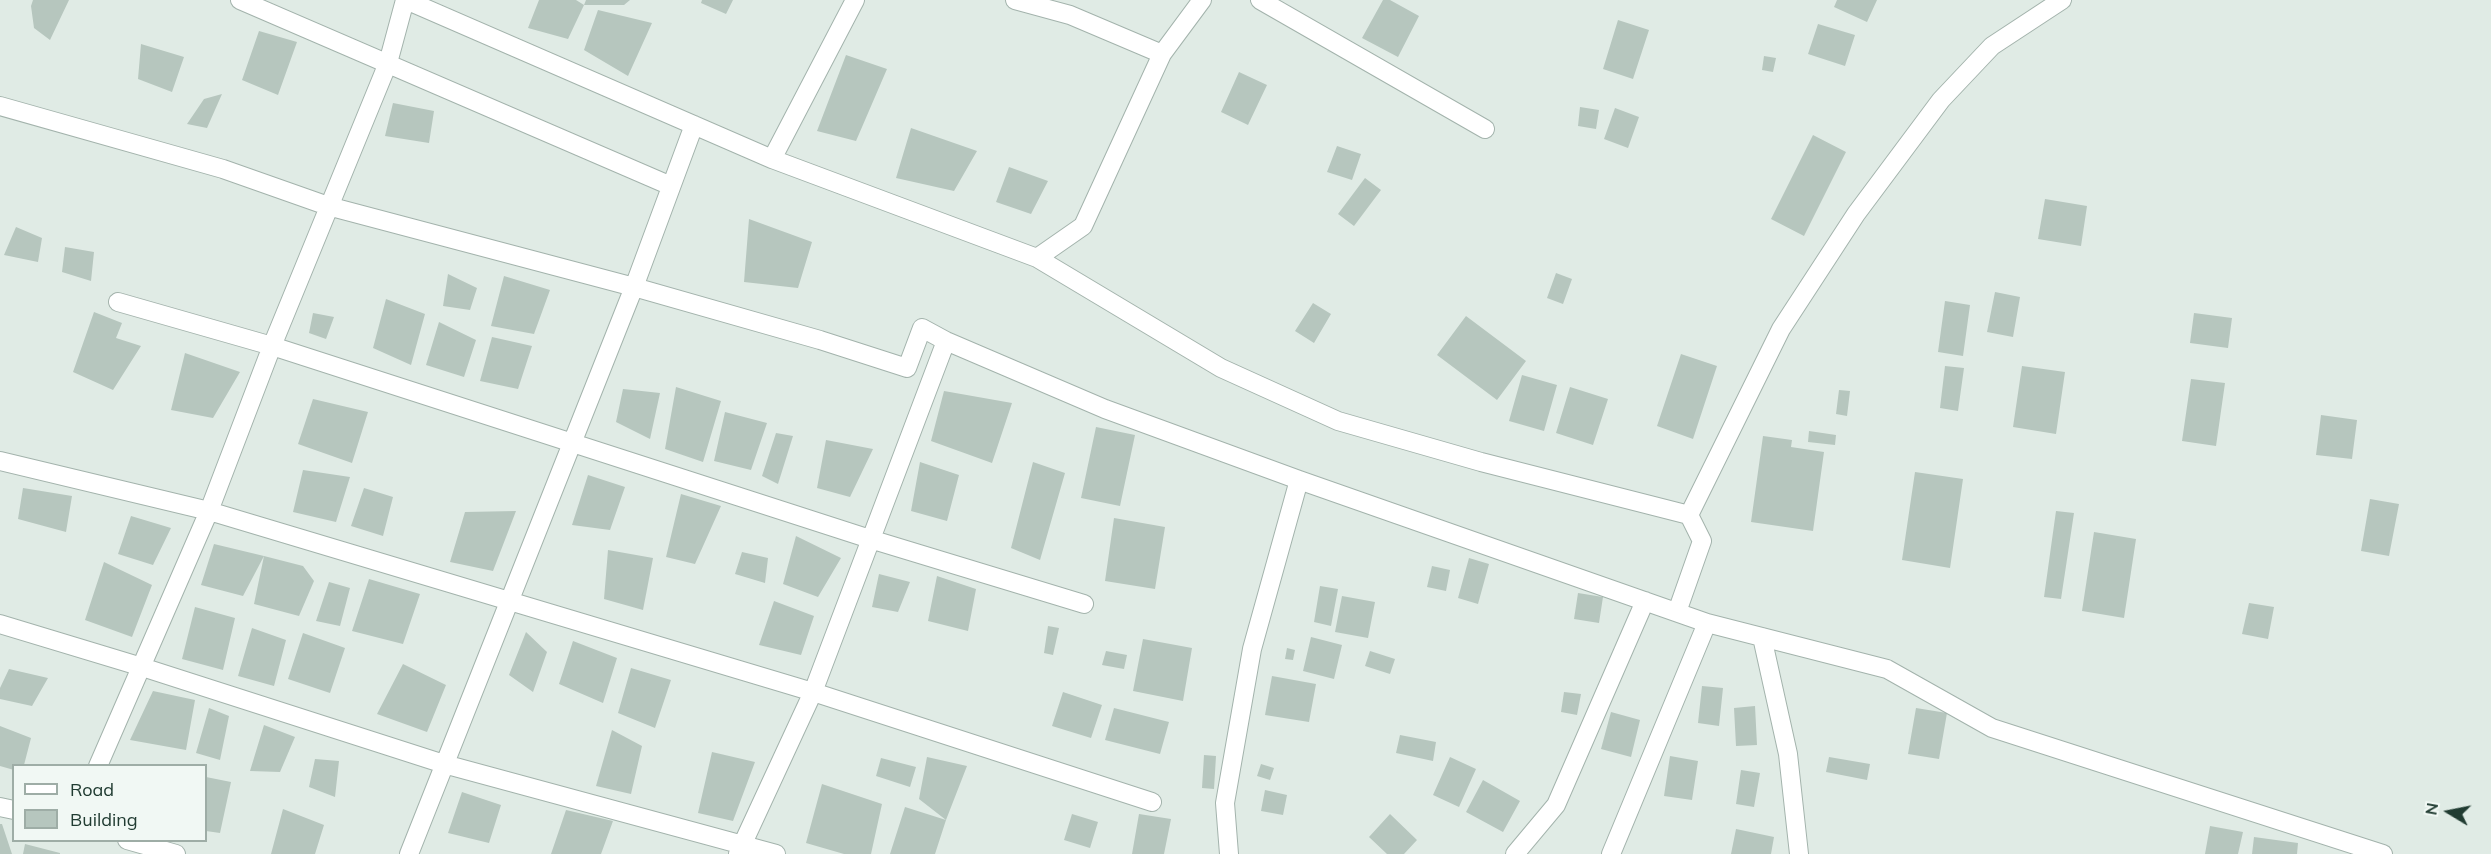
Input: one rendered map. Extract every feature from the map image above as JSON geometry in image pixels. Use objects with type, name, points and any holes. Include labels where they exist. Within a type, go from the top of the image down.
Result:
[{"type":"street","points":[[240,0],[671,186]]},
{"type":"street","points":[[98,764],[209,511],[272,346],[388,63],[406,0],[772,159],[1037,258],[1221,368],[1338,422],[1481,462],[1689,515]]},
{"type":"street","points":[[772,159],[855,0]]},
{"type":"street","points":[[1015,0],[1070,15],[1162,54]]},
{"type":"street","points":[[1037,258],[1083,226],[1162,54],[1202,0]]},
{"type":"street","points":[[1260,0],[1485,129]]},
{"type":"street","points":[[1689,515],[1781,329],[1856,213],[1941,100],[1992,46],[2062,0]]},
{"type":"street","points":[[0,106],[223,169],[328,206],[634,286],[907,368],[922,328],[946,341],[1105,410],[1299,480],[1707,623],[1887,669],[1992,728],[2383,854]]},
{"type":"street","points":[[409,854],[634,286],[694,125]]},
{"type":"street","points":[[118,302],[272,346],[870,539],[1084,604]]},
{"type":"street","points":[[740,849],[813,692],[946,341]]},
{"type":"street","points":[[0,461],[209,511],[813,692],[1152,802]]},
{"type":"street","points":[[1229,854],[1225,803],[1252,649],[1299,480]]},
{"type":"street","points":[[1677,612],[1701,541],[1689,515]]},
{"type":"street","points":[[1515,854],[1556,805],[1645,601]]},
{"type":"street","points":[[1611,854],[1707,623]]},
{"type":"street","points":[[0,624],[444,764],[740,849],[776,854]]},
{"type":"street","points":[[1762,637],[1788,754],[1798,854]]},
{"type":"street","points":[[134,842],[176,854]]},
{"type":"building","points":[[33,0],[69,0],[50,40],[34,28],[31,6]]},
{"type":"building","points":[[539,0],[576,0],[584,5],[568,39],[528,28]]},
{"type":"building","points":[[586,0],[630,0],[624,5],[584,5]]},
{"type":"building","points":[[702,0],[733,0],[726,14],[701,3]]},
{"type":"building","points":[[1383,0],[1390,0],[1419,16],[1398,57],[1362,38]]},
{"type":"building","points":[[1837,0],[1877,0],[1867,22],[1834,7]]},
{"type":"building","points":[[598,10],[652,23],[628,76],[584,50]]},
{"type":"building","points":[[1618,20],[1649,30],[1633,79],[1603,69]]},
{"type":"building","points":[[1818,24],[1855,35],[1845,66],[1808,54]]},
{"type":"building","points":[[259,31],[297,42],[278,95],[242,80]]},
{"type":"building","points":[[141,44],[184,57],[172,92],[138,79]]},
{"type":"building","points":[[846,55],[887,69],[856,141],[817,131]]},
{"type":"building","points":[[1764,56],[1776,58],[1773,72],[1762,70]]},
{"type":"building","points":[[1239,72],[1267,85],[1248,125],[1221,112]]},
{"type":"building","points":[[222,94],[207,128],[187,124],[204,99]]},
{"type":"building","points":[[393,103],[434,111],[429,143],[385,136]]},
{"type":"building","points":[[1580,107],[1599,110],[1596,129],[1578,126]]},
{"type":"building","points":[[1615,108],[1639,117],[1628,148],[1604,139]]},
{"type":"building","points":[[911,128],[977,151],[954,191],[896,178]]},
{"type":"building","points":[[1813,135],[1846,152],[1804,236],[1771,219]]},
{"type":"building","points":[[1337,146],[1361,154],[1352,180],[1327,172]]},
{"type":"building","points":[[1009,167],[1048,181],[1031,214],[996,202]]},
{"type":"building","points":[[1365,178],[1381,190],[1354,226],[1338,214]]},
{"type":"building","points":[[2045,199],[2087,206],[2081,246],[2038,239]]},
{"type":"building","points":[[749,219],[812,242],[798,288],[744,282]]},
{"type":"building","points":[[16,227],[42,238],[38,262],[4,255]]},
{"type":"building","points":[[65,247],[94,252],[91,281],[62,272]]},
{"type":"building","points":[[1556,273],[1572,279],[1563,304],[1547,298]]},
{"type":"building","points":[[448,274],[477,288],[470,310],[443,306]]},
{"type":"building","points":[[504,276],[550,290],[534,334],[491,326]]},
{"type":"building","points":[[1995,292],[2020,297],[2013,337],[1987,332]]},
{"type":"building","points":[[386,299],[425,314],[411,365],[373,348]]},
{"type":"building","points":[[1945,301],[1970,305],[1963,356],[1938,352]]},
{"type":"building","points":[[1313,303],[1331,314],[1314,343],[1295,331]]},
{"type":"building","points":[[94,312],[122,323],[116,338],[141,346],[113,390],[73,372]]},
{"type":"building","points":[[313,313],[334,317],[326,339],[309,333]]},
{"type":"building","points":[[2194,313],[2232,318],[2228,348],[2190,343]]},
{"type":"building","points":[[1466,316],[1526,361],[1497,400],[1437,355]]},
{"type":"building","points":[[439,322],[476,340],[464,377],[426,365]]},
{"type":"building","points":[[492,337],[532,346],[518,389],[480,381]]},
{"type":"building","points":[[185,353],[240,372],[213,418],[171,410]]},
{"type":"building","points":[[1681,354],[1717,366],[1693,439],[1657,426]]},
{"type":"building","points":[[1945,366],[1964,368],[1958,411],[1940,408]]},
{"type":"building","points":[[2022,366],[2065,372],[2056,434],[2013,427]]},
{"type":"building","points":[[1522,375],[1557,385],[1544,431],[1509,421]]},
{"type":"building","points":[[2191,379],[2225,383],[2216,446],[2182,441]]},
{"type":"building","points":[[676,387],[721,401],[703,462],[665,449]]},
{"type":"building","points":[[1570,387],[1608,399],[1593,445],[1556,433]]},
{"type":"building","points":[[623,389],[660,393],[650,439],[616,422]]},
{"type":"building","points":[[1839,390],[1850,391],[1847,416],[1836,414]]},
{"type":"building","points":[[944,391],[1012,403],[992,463],[931,441]]},
{"type":"building","points":[[313,399],[368,412],[352,463],[298,444]]},
{"type":"building","points":[[725,412],[767,423],[751,470],[714,461]]},
{"type":"building","points":[[2321,415],[2357,420],[2352,459],[2316,455]]},
{"type":"building","points":[[1096,427],[1135,435],[1120,506],[1081,498]]},
{"type":"building","points":[[1809,431],[1836,435],[1835,445],[1808,442]]},
{"type":"building","points":[[776,433],[793,436],[778,484],[762,476]]},
{"type":"building","points":[[1763,436],[1792,440],[1791,447],[1824,452],[1813,531],[1751,522]]},
{"type":"building","points":[[826,440],[873,449],[850,497],[817,488]]},
{"type":"building","points":[[920,462],[959,475],[947,521],[911,511]]},
{"type":"building","points":[[1033,462],[1065,473],[1040,560],[1011,548]]},
{"type":"building","points":[[303,470],[350,477],[336,522],[293,512]]},
{"type":"building","points":[[1915,472],[1963,479],[1950,568],[1902,560]]},
{"type":"building","points":[[588,475],[625,487],[610,530],[572,525]]},
{"type":"building","points":[[23,488],[72,496],[66,532],[18,519]]},
{"type":"building","points":[[364,488],[393,497],[383,536],[351,526]]},
{"type":"building","points":[[681,494],[721,506],[695,564],[666,557]]},
{"type":"building","points":[[2370,499],[2399,504],[2389,556],[2361,551]]},
{"type":"building","points":[[516,511],[493,571],[450,562],[465,512]]},
{"type":"building","points":[[2056,511],[2074,513],[2061,599],[2044,597]]},
{"type":"building","points":[[131,516],[171,528],[153,565],[118,554]]},
{"type":"building","points":[[1114,518],[1165,527],[1155,589],[1105,581]]},
{"type":"building","points":[[2094,532],[2136,539],[2124,618],[2082,611]]},
{"type":"building","points":[[796,536],[841,558],[818,597],[783,584]]},
{"type":"building","points":[[214,544],[264,556],[243,596],[201,585]]},
{"type":"building","points":[[608,550],[653,558],[643,610],[604,599]]},
{"type":"building","points":[[742,552],[768,558],[765,583],[735,574]]},
{"type":"building","points":[[264,556],[303,566],[314,581],[299,616],[254,604]]},
{"type":"building","points":[[1469,558],[1489,564],[1478,604],[1458,598]]},
{"type":"building","points":[[104,562],[152,585],[132,637],[85,620]]},
{"type":"building","points":[[1432,566],[1450,570],[1446,591],[1427,587]]},
{"type":"building","points":[[879,574],[910,582],[898,612],[872,607]]},
{"type":"building","points":[[937,576],[976,589],[968,631],[928,621]]},
{"type":"building","points":[[369,579],[420,594],[403,644],[352,631]]},
{"type":"building","points":[[329,582],[350,588],[340,626],[316,621]]},
{"type":"building","points":[[1320,586],[1338,589],[1331,626],[1314,622]]},
{"type":"building","points":[[1578,593],[1603,597],[1599,623],[1574,619]]},
{"type":"building","points":[[1342,596],[1375,602],[1368,638],[1335,632]]},
{"type":"building","points":[[774,601],[814,616],[801,655],[759,645]]},
{"type":"building","points":[[2249,603],[2274,607],[2268,639],[2242,634]]},
{"type":"building","points":[[195,607],[235,618],[223,670],[182,659]]},
{"type":"building","points":[[1048,626],[1059,628],[1053,655],[1044,653]]},
{"type":"building","points":[[252,628],[286,640],[274,686],[238,676]]},
{"type":"building","points":[[526,632],[547,652],[533,692],[509,675]]},
{"type":"building","points":[[303,633],[345,648],[330,693],[288,679]]},
{"type":"building","points":[[1311,637],[1342,645],[1334,679],[1303,671]]},
{"type":"building","points":[[1143,639],[1192,648],[1183,701],[1133,691]]},
{"type":"building","points":[[573,641],[617,658],[603,703],[559,684]]},
{"type":"building","points":[[1287,648],[1295,650],[1293,660],[1285,659]]},
{"type":"building","points":[[1106,651],[1127,655],[1124,669],[1102,665]]},
{"type":"building","points":[[1370,651],[1395,659],[1390,674],[1365,666]]},
{"type":"building","points":[[403,664],[446,685],[427,732],[377,714]]},
{"type":"building","points":[[631,668],[671,680],[655,728],[618,713]]},
{"type":"building","points":[[9,669],[48,678],[32,706],[0,699],[0,688]]},
{"type":"building","points":[[1272,676],[1316,684],[1309,722],[1265,715]]},
{"type":"building","points":[[1702,686],[1723,688],[1719,726],[1698,723]]},
{"type":"building","points":[[153,691],[195,700],[186,750],[130,740]]},
{"type":"building","points":[[1063,692],[1102,705],[1091,738],[1052,726]]},
{"type":"building","points":[[1564,692],[1581,694],[1577,715],[1561,712]]},
{"type":"building","points":[[1755,706],[1757,745],[1736,746],[1734,708]]},
{"type":"building","points":[[209,708],[229,716],[220,760],[196,753]]},
{"type":"building","points":[[1114,708],[1169,722],[1160,754],[1105,740]]},
{"type":"building","points":[[1916,708],[1947,713],[1939,759],[1908,754]]},
{"type":"building","points":[[1611,712],[1640,720],[1631,757],[1601,749]]},
{"type":"building","points":[[264,725],[295,737],[280,772],[250,771]]},
{"type":"building","points":[[0,726],[31,738],[24,764],[12,764],[12,769],[0,766]]},
{"type":"building","points":[[612,730],[642,746],[631,794],[596,786]]},
{"type":"building","points":[[1400,735],[1436,742],[1433,761],[1396,753]]},
{"type":"building","points":[[712,752],[755,762],[733,821],[698,813]]},
{"type":"building","points":[[1204,755],[1216,756],[1214,789],[1202,788]]},
{"type":"building","points":[[1670,756],[1698,761],[1692,800],[1664,796]]},
{"type":"building","points":[[927,757],[967,766],[946,820],[919,799]]},
{"type":"building","points":[[1450,757],[1476,769],[1459,807],[1433,795]]},
{"type":"building","points":[[1829,757],[1870,764],[1867,780],[1826,772]]},
{"type":"building","points":[[881,758],[916,767],[910,787],[876,776]]},
{"type":"building","points":[[315,759],[339,761],[335,797],[309,787]]},
{"type":"building","points":[[1261,764],[1274,768],[1270,780],[1257,776]]},
{"type":"building","points":[[1741,770],[1760,773],[1754,807],[1736,804]]},
{"type":"building","points":[[207,777],[231,782],[220,833],[207,831]]},
{"type":"building","points":[[1483,780],[1520,801],[1503,832],[1466,812]]},
{"type":"building","points":[[822,784],[882,804],[871,854],[844,854],[806,843]]},
{"type":"building","points":[[1265,790],[1287,795],[1283,815],[1261,811]]},
{"type":"building","points":[[462,792],[501,805],[489,843],[448,833]]},
{"type":"building","points":[[905,807],[946,820],[935,854],[890,854]]},
{"type":"building","points":[[283,809],[324,825],[315,854],[271,854]]},
{"type":"building","points":[[566,810],[613,821],[601,854],[551,854]]},
{"type":"building","points":[[1072,814],[1098,822],[1090,848],[1064,840]]},
{"type":"building","points":[[1139,814],[1171,819],[1164,854],[1132,854]]},
{"type":"building","points":[[1390,814],[1417,840],[1404,854],[1387,854],[1369,837]]},
{"type":"building","points":[[0,824],[2,824],[12,854],[0,854]]},
{"type":"building","points":[[2210,826],[2243,832],[2238,854],[2205,854]]},
{"type":"building","points":[[1736,829],[1774,837],[1771,854],[1731,854]]},
{"type":"building","points":[[2254,837],[2298,843],[2297,854],[2252,854]]},
{"type":"building","points":[[25,844],[60,853],[60,854],[23,854]]}]
